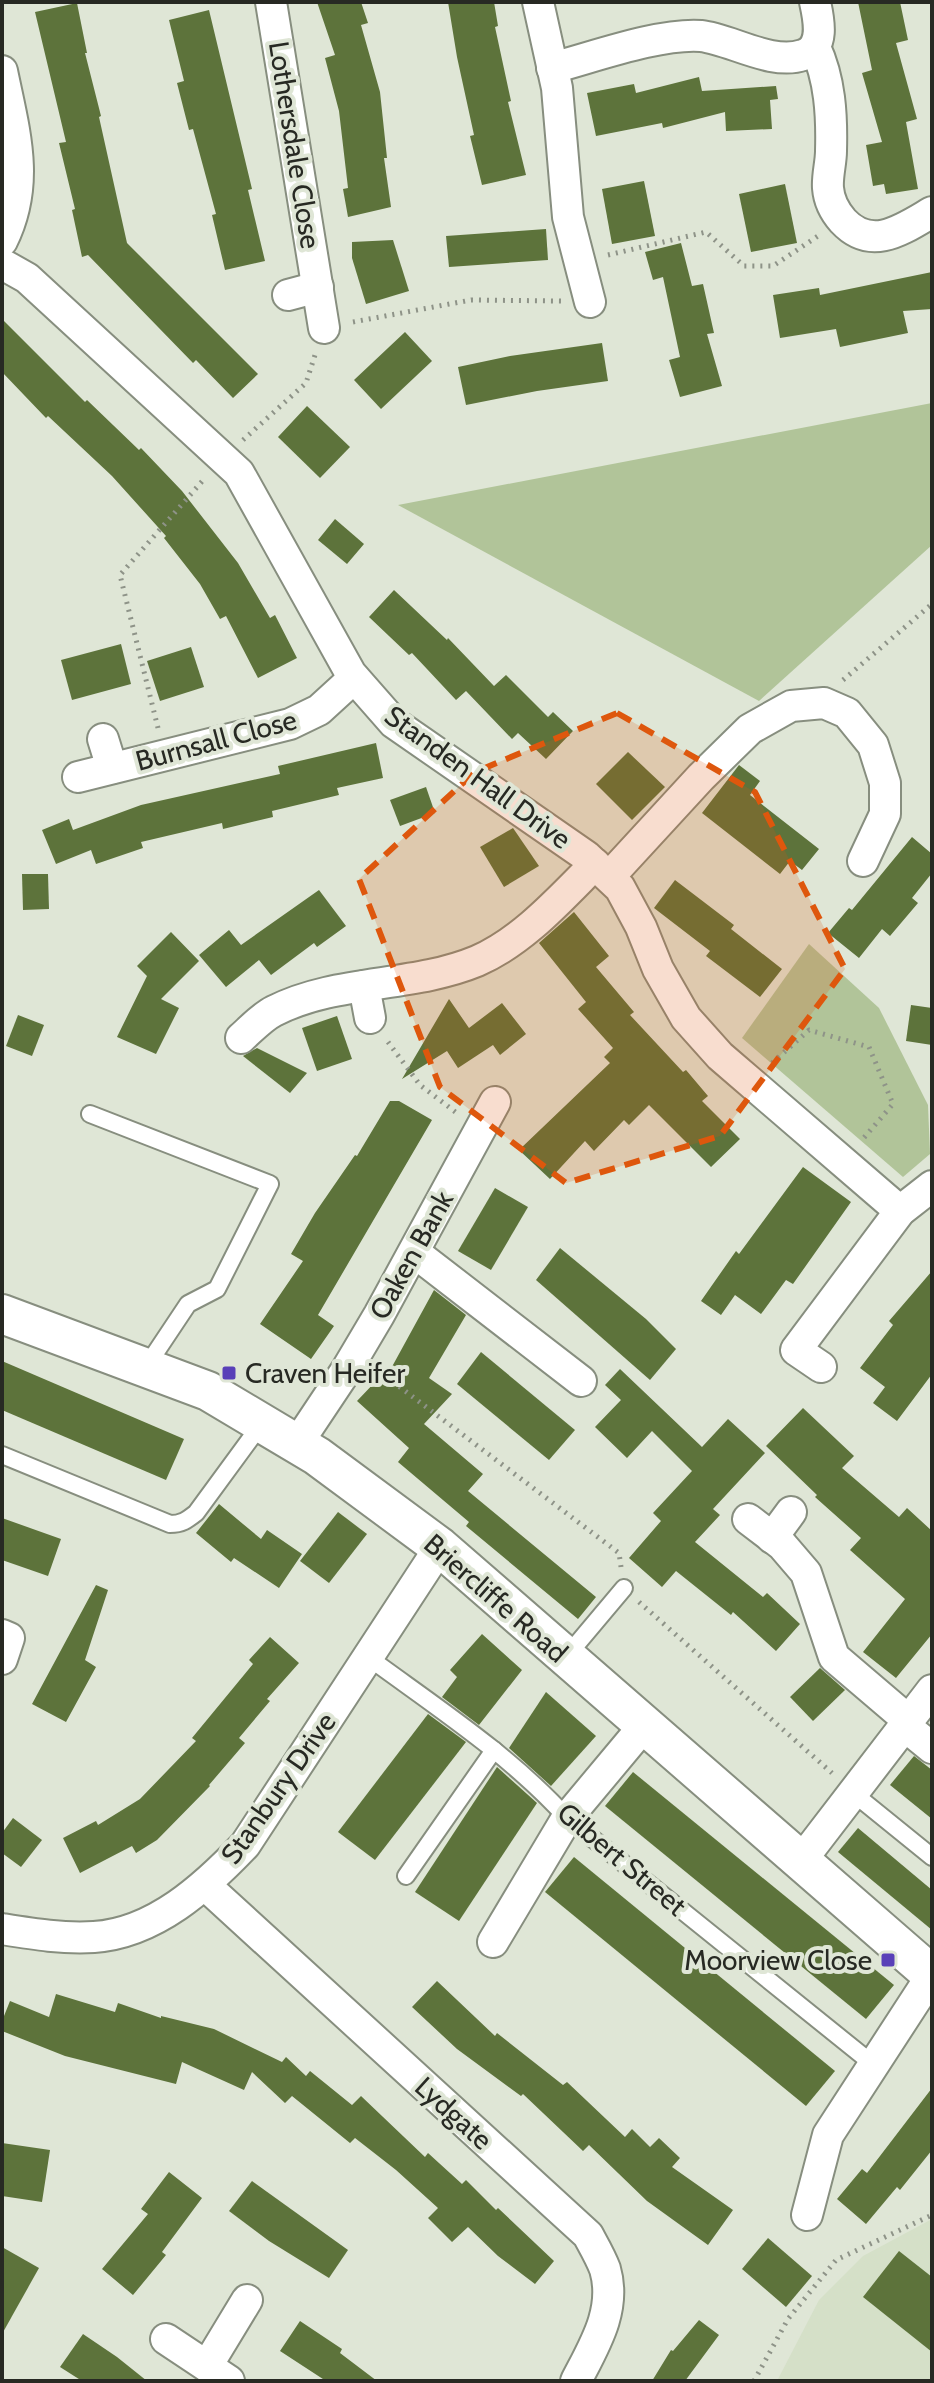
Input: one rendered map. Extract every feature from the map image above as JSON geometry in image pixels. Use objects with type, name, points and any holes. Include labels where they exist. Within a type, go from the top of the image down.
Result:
[{"type":"street","name":"Lothersdale Close","points":[[271,2],[324,328]]},
{"type":"street","points":[[538,2],[558,102],[568,217],[590,302]]},
{"type":"street","points":[[552,68],[666,39],[703,36],[750,51],[802,56],[815,47],[820,31],[815,2]]},
{"type":"street","points":[[815,47],[823,65],[830,106],[828,189],[833,208],[842,220],[861,234],[875,238],[890,235],[932,212]]},
{"type":"street","points":[[2,71],[20,178],[16,201],[2,241]]},
{"type":"street","name":"Standen Hall Drive","points":[[2,264],[27,278],[239,473],[354,678],[394,723],[602,870],[620,888],[641,927],[658,969],[686,1018],[720,1056],[900,1211]]},
{"type":"street","name":"Lothersdale Close","points":[[288,295],[318,287]]},
{"type":"street","name":"Burnsall Close","points":[[78,777],[290,724],[319,710],[354,678]]},
{"type":"street","points":[[241,1038],[272,1012],[315,995],[428,975],[477,960],[520,934],[602,870],[750,729],[791,706],[824,703],[847,713],[873,745],[885,783],[885,814],[863,861]]},
{"type":"street","name":"Burnsall Close","points":[[103,739],[112,768]]},
{"type":"street","points":[[364,986],[370,1018]]},
{"type":"street","name":"Oaken Bank","points":[[297,1444],[347,1369],[488,1115]]},
{"type":"street","points":[[798,1352],[900,1211],[932,1186]]},
{"type":"street","points":[[414,1252],[581,1381]]},
{"type":"street","name":"Briercliffe Road","points":[[2,1314],[208,1391],[317,1456],[440,1547],[643,1727],[932,1975]]},
{"type":"street","points":[[772,1538],[791,1512]]},
{"type":"street","points":[[748,1519],[772,1538],[806,1573],[834,1657],[932,1748]]},
{"type":"street","name":"Stanbury Drive","points":[[2,1929],[55,1937],[98,1937],[145,1923],[205,1885],[245,1845],[440,1547]]},
{"type":"street","points":[[800,1862],[932,1690]]},
{"type":"street","points":[[493,1942],[567,1818],[643,1727]]},
{"type":"street","name":"Lydgate","points":[[205,1885],[588,2235],[605,2268],[610,2299],[600,2332],[576,2381]]},
{"type":"street","points":[[807,2215],[828,2135],[932,1975]]},
{"type":"street","points":[[166,2339],[218,2374],[247,2300]]},
{"type":"lane","points":[[90,1114],[270,1184],[217,1289],[188,1304],[146,1367]]},
{"type":"lane","points":[[2,1455],[170,1524],[179,1524],[196,1513],[262,1423]]},
{"type":"lane","points":[[566,1658],[624,1588]]},
{"type":"lane","name":"Gilbert Street","points":[[368,1657],[494,1750],[545,1794],[567,1818],[874,2065]]},
{"type":"lane","points":[[406,1876],[494,1750]]},
{"type":"lane","points":[[853,1793],[932,1857]]},
{"type":"path","points":[[579,261],[706,232],[744,266],[773,266],[842,220]]},
{"type":"path","points":[[165,755],[120,575],[224,458],[306,383],[324,328],[471,300],[590,302]]},
{"type":"path","points":[[815,704],[932,604]]},
{"type":"path","points":[[370,1018],[420,1085],[450,1110],[488,1115]]},
{"type":"path","points":[[750,1083],[809,1030],[869,1047],[893,1104],[843,1162]]},
{"type":"path","points":[[754,2381],[788,2319],[836,2260],[932,2215]]},
{"type":"highlighted area","points":[[617,713],[755,792],[845,969],[720,1136],[566,1183],[440,1087],[359,879],[475,772]]},
{"type":"shaded area","points":[[932,2219],[932,2381],[777,2381],[819,2300],[863,2256]]},
{"type":"green space","points":[[932,403],[932,545],[759,701],[398,505]]},
{"type":"green space","points":[[809,944],[879,1008],[928,1105],[930,1154],[903,1177],[742,1038]]},
{"type":"building","points":[[317,2],[361,2],[368,23],[361,25],[380,92],[391,207],[348,217],[343,189],[348,188],[339,111],[325,58],[335,55]]},
{"type":"building","points":[[448,2],[494,2],[498,26],[495,27],[511,101],[508,102],[526,175],[482,185],[470,136],[474,135]]},
{"type":"building","points":[[858,2],[900,2],[908,40],[896,43],[917,119],[906,122],[918,189],[886,194],[884,184],[873,186],[866,145],[882,142],[862,73],[872,70]]},
{"type":"building","points":[[77,3],[127,243],[258,374],[233,398],[196,360],[193,363],[88,255],[82,257],[72,210],[75,209],[59,143],[66,142],[35,12]]},
{"type":"building","points":[[209,10],[252,189],[248,190],[265,261],[225,270],[212,215],[216,214],[177,83],[184,81],[169,20]]},
{"type":"building","points":[[699,77],[702,91],[776,86],[778,99],[770,100],[772,129],[726,131],[725,112],[663,128],[662,123],[596,136],[587,93],[634,84],[636,93]]},
{"type":"building","points":[[644,181],[655,236],[612,244],[602,189]]},
{"type":"building","points":[[785,184],[797,243],[751,252],[739,194]]},
{"type":"building","points":[[546,229],[548,260],[449,267],[446,236]]},
{"type":"building","points":[[393,240],[409,291],[366,304],[352,258],[352,242]]},
{"type":"building","points":[[681,243],[692,286],[703,284],[714,333],[707,334],[722,386],[680,397],[669,360],[680,357],[663,277],[653,280],[645,252]]},
{"type":"building","points":[[932,272],[932,309],[903,311],[908,333],[840,347],[836,329],[780,338],[773,295],[819,288],[820,295]]},
{"type":"building","points":[[2,319],[85,402],[87,400],[139,450],[141,448],[182,491],[238,563],[270,618],[275,615],[297,658],[258,678],[226,616],[220,619],[200,584],[164,538],[166,536],[112,476],[48,416],[46,418],[2,372]]},
{"type":"building","points":[[405,332],[432,361],[381,409],[354,380]]},
{"type":"building","points":[[602,343],[608,381],[466,405],[458,367]]},
{"type":"building","points":[[307,406],[350,447],[320,478],[278,437]]},
{"type":"building","points":[[335,519],[364,544],[347,564],[318,540]]},
{"type":"building","points":[[394,590],[448,638],[494,686],[506,675],[548,717],[553,712],[573,731],[546,759],[518,733],[512,739],[466,691],[456,700],[412,653],[409,655],[369,617]]},
{"type":"building","points":[[121,644],[131,684],[72,700],[61,660]]},
{"type":"building","points":[[191,647],[204,687],[160,701],[147,661]]},
{"type":"building","points":[[376,743],[383,778],[337,788],[339,795],[272,811],[273,817],[223,829],[222,823],[141,842],[143,848],[96,864],[91,850],[56,864],[42,830],[69,819],[73,830],[141,805],[280,774],[278,766]]},
{"type":"building","points":[[628,752],[665,787],[632,820],[596,784]]},
{"type":"building","points":[[739,765],[760,781],[750,795],[819,849],[802,870],[790,861],[780,874],[702,813]]},
{"type":"building","points":[[426,787],[435,813],[400,826],[390,800]]},
{"type":"building","points":[[513,828],[539,866],[504,887],[480,847]]},
{"type":"building","points":[[912,837],[932,854],[932,873],[912,898],[918,903],[890,936],[882,929],[859,958],[828,933],[849,908],[852,910]]},
{"type":"building","points":[[22,874],[48,874],[49,909],[23,910]]},
{"type":"building","points":[[675,880],[734,925],[731,929],[782,969],[760,997],[706,956],[710,951],[654,908]]},
{"type":"building","points":[[319,890],[346,926],[317,947],[314,943],[271,975],[259,960],[226,987],[199,955],[229,930],[241,945]]},
{"type":"building","points":[[574,912],[609,956],[596,967],[634,1012],[630,1015],[683,1072],[686,1070],[708,1096],[702,1101],[740,1139],[711,1167],[649,1105],[629,1125],[624,1120],[594,1151],[585,1141],[550,1179],[519,1150],[610,1063],[604,1057],[613,1048],[578,1009],[586,1002],[539,943]]},
{"type":"building","points":[[171,932],[199,961],[161,999],[179,1008],[156,1054],[117,1037],[147,976],[137,966]]},
{"type":"building","points":[[449,999],[469,1028],[502,1003],[526,1034],[500,1055],[493,1045],[458,1068],[447,1051],[402,1079]]},
{"type":"building","points":[[911,1005],[932,1008],[932,1045],[906,1041]]},
{"type":"building","points":[[18,1015],[44,1025],[32,1056],[6,1046]]},
{"type":"building","points":[[337,1016],[352,1059],[317,1071],[302,1028]]},
{"type":"building","points":[[257,1048],[307,1073],[290,1093],[243,1056]]},
{"type":"building","points":[[390,1101],[399,1101],[432,1120],[318,1315],[334,1326],[311,1359],[260,1324],[303,1261],[291,1254]]},
{"type":"building","points":[[803,1167],[851,1202],[793,1284],[786,1280],[761,1314],[735,1295],[721,1315],[701,1301],[736,1251],[739,1254]]},
{"type":"building","points":[[495,1188],[528,1207],[491,1270],[458,1251]]},
{"type":"building","points":[[560,1248],[646,1319],[676,1349],[650,1380],[536,1280]]},
{"type":"building","points":[[932,1271],[932,1374],[897,1421],[873,1403],[885,1387],[860,1368],[893,1325],[889,1321]]},
{"type":"building","points":[[434,1290],[466,1315],[429,1378],[452,1394],[424,1424],[483,1474],[468,1491],[596,1597],[578,1619],[466,1526],[469,1522],[398,1462],[409,1448],[357,1401],[377,1380],[382,1385]]},
{"type":"building","points":[[481,1352],[575,1430],[549,1460],[457,1384]]},
{"type":"building","points":[[2,1361],[184,1439],[166,1480],[2,1410]]},
{"type":"building","points":[[620,1369],[702,1447],[728,1419],[765,1453],[713,1509],[720,1515],[695,1542],[763,1597],[767,1593],[800,1624],[776,1651],[733,1612],[731,1615],[676,1571],[662,1587],[629,1558],[661,1521],[653,1513],[692,1471],[652,1431],[627,1458],[595,1427],[621,1400],[605,1385]]},
{"type":"building","points":[[803,1408],[854,1456],[842,1468],[899,1517],[907,1508],[932,1531],[932,1634],[896,1678],[863,1652],[905,1599],[850,1550],[861,1538],[815,1497],[817,1495],[766,1446]]},
{"type":"building","points":[[219,1504],[261,1539],[267,1530],[302,1554],[279,1588],[234,1558],[231,1562],[196,1533]]},
{"type":"building","points":[[338,1512],[367,1534],[329,1583],[300,1561]]},
{"type":"building","points":[[2,1518],[61,1539],[48,1576],[2,1560]]},
{"type":"building","points":[[96,1585],[108,1590],[85,1660],[96,1667],[66,1722],[32,1704]]},
{"type":"building","points":[[482,1634],[522,1670],[479,1725],[442,1697],[457,1677],[450,1670]]},
{"type":"building","points":[[270,1637],[299,1663],[267,1699],[270,1701],[239,1738],[245,1743],[210,1786],[157,1840],[136,1853],[132,1846],[80,1873],[63,1838],[96,1821],[98,1825],[140,1799],[196,1741],[192,1738],[253,1664],[249,1660]]},
{"type":"building","points":[[820,1668],[845,1690],[813,1721],[790,1697]]},
{"type":"building","points":[[546,1692],[596,1736],[551,1786],[509,1748]]},
{"type":"building","points":[[428,1714],[466,1742],[375,1860],[338,1832]]},
{"type":"building","points":[[914,1756],[932,1770],[932,1819],[890,1785]]},
{"type":"building","points":[[497,1767],[537,1803],[459,1921],[415,1892]]},
{"type":"building","points":[[633,1772],[894,1985],[866,2019],[605,1806]]},
{"type":"building","points":[[13,1818],[42,1840],[21,1867],[2,1853],[2,1833]]},
{"type":"building","points":[[858,1828],[932,1890],[932,1930],[838,1852]]},
{"type":"building","points":[[574,1857],[835,2071],[806,2106],[545,1892]]},
{"type":"building","points":[[437,1981],[495,2036],[497,2033],[563,2085],[567,2082],[625,2137],[632,2129],[650,2147],[659,2138],[680,2158],[672,2167],[733,2210],[708,2245],[647,2201],[589,2145],[583,2151],[523,2094],[521,2096],[457,2049],[412,2007]]},
{"type":"building","points":[[56,1994],[115,2012],[118,2003],[161,2018],[214,2029],[282,2062],[286,2057],[306,2076],[310,2071],[352,2105],[361,2096],[425,2157],[428,2153],[462,2184],[466,2180],[554,2261],[535,2284],[498,2256],[468,2227],[452,2242],[428,2218],[438,2208],[396,2170],[355,2138],[350,2143],[292,2096],[285,2103],[252,2072],[244,2090],[182,2062],[176,2084],[65,2056],[2,2031],[2,2021],[10,2001],[49,2017]]},
{"type":"building","points":[[932,2088],[932,2150],[900,2190],[897,2187],[866,2224],[837,2199],[862,2169],[867,2173]]},
{"type":"building","points":[[2,2143],[50,2150],[42,2202],[2,2196]]},
{"type":"building","points":[[169,2172],[202,2198],[162,2252],[166,2255],[133,2295],[102,2269],[148,2214],[141,2209]]},
{"type":"building","points":[[252,2181],[348,2250],[329,2278],[269,2241],[229,2211]]},
{"type":"building","points":[[768,2238],[812,2276],[786,2307],[742,2269]]},
{"type":"building","points":[[2,2247],[39,2268],[2,2334]]},
{"type":"building","points":[[899,2251],[932,2277],[932,2352],[863,2297]]},
{"type":"building","points":[[699,2320],[719,2335],[685,2381],[652,2381],[671,2350]]},
{"type":"building","points":[[300,2321],[342,2349],[340,2353],[377,2381],[326,2381],[280,2351]]},
{"type":"building","points":[[83,2334],[147,2381],[82,2381],[60,2367]]},
{"type":"place","name":"Craven Heifer","points":[[229,1373]]},
{"type":"place","name":"Moorview Close","points":[[888,1960]]}]
